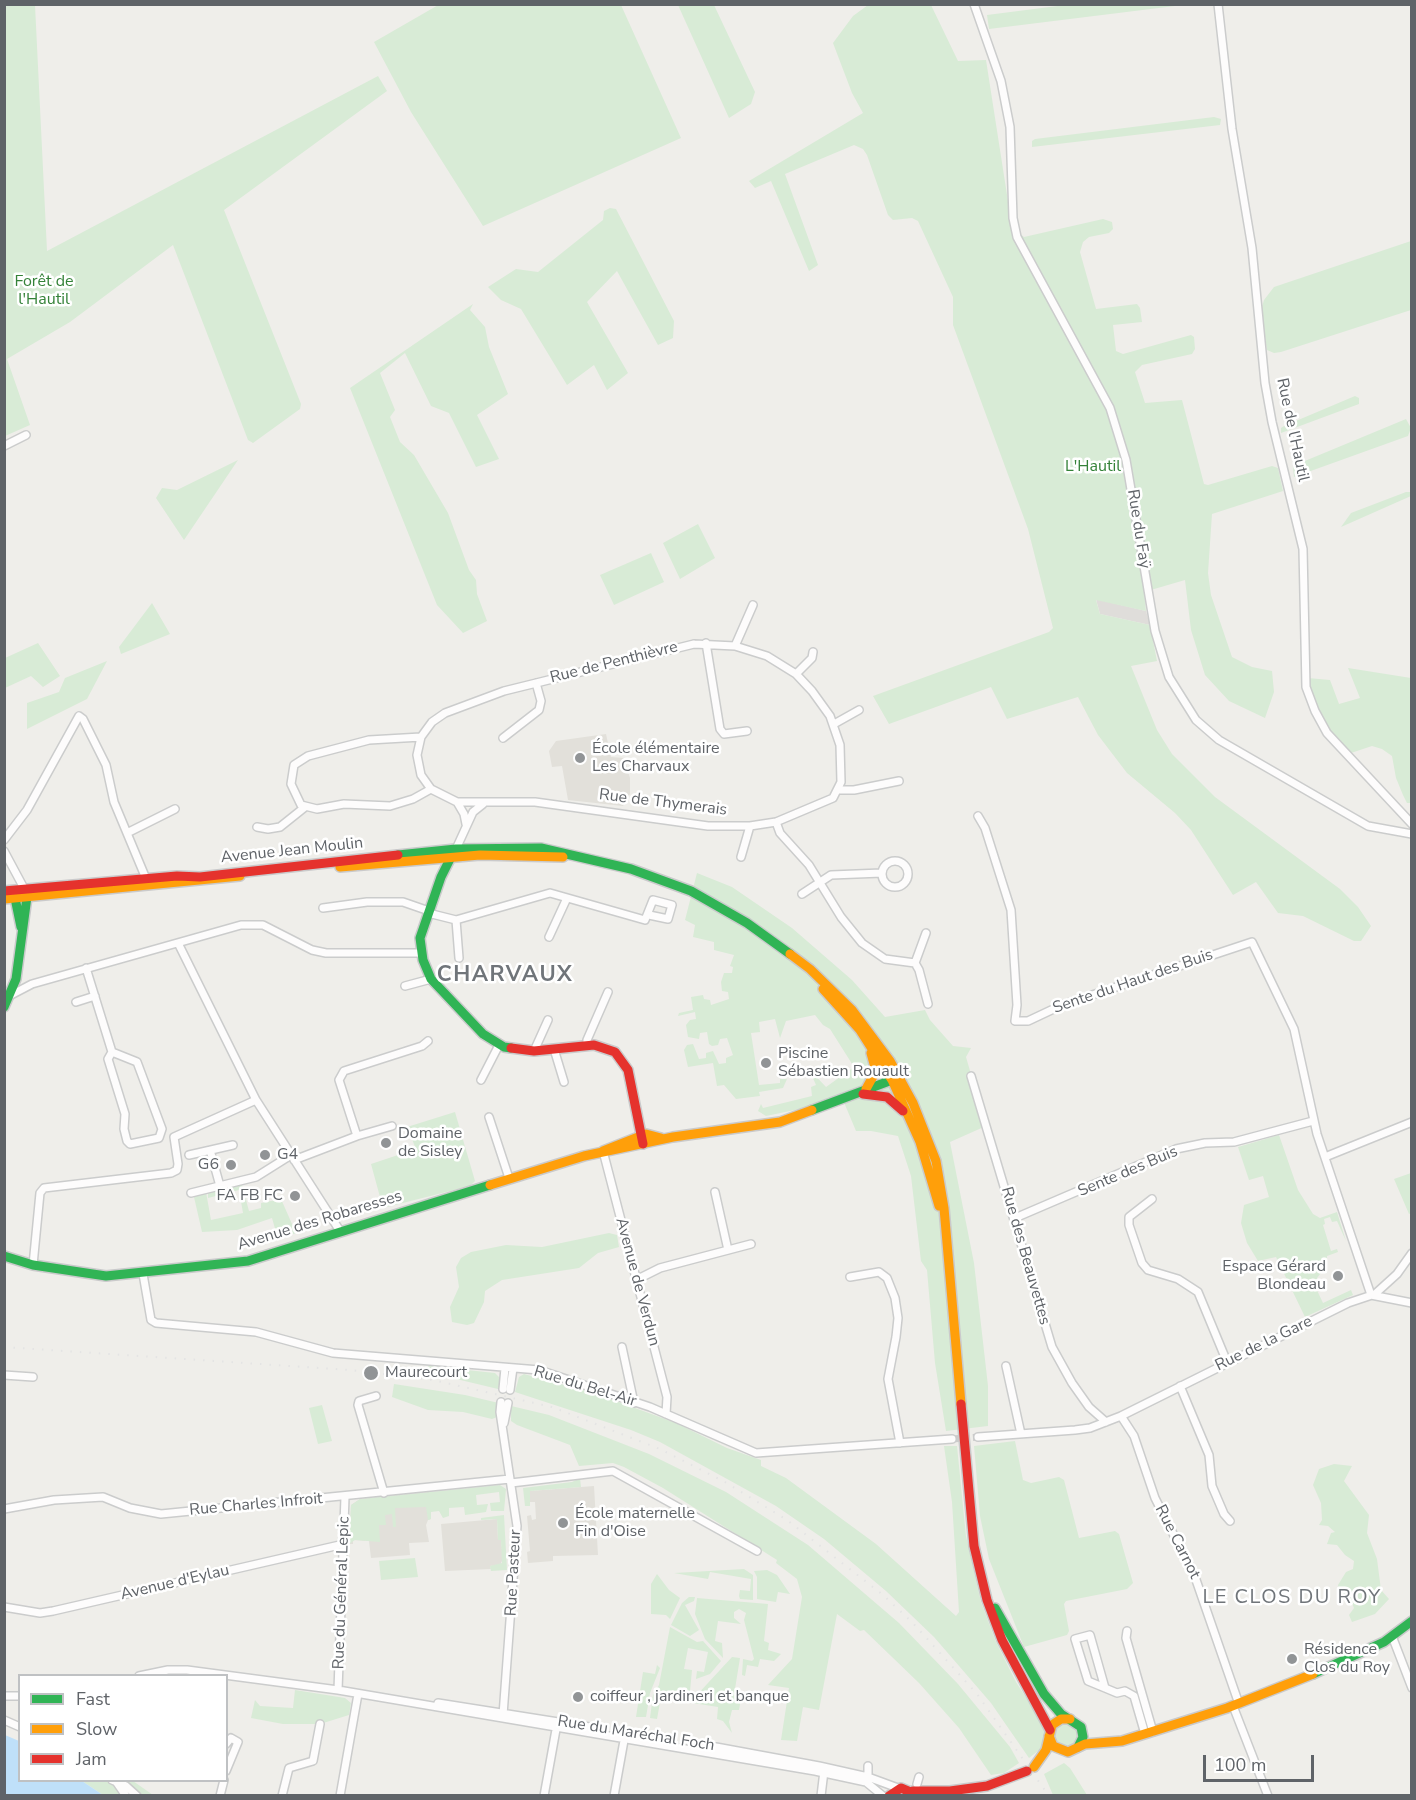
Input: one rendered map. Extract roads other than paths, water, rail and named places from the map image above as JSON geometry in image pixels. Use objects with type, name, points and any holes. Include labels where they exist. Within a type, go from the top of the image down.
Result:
[{"type":"main road","name":"Avenue Jean Moulin","points":[[17,893],[456,849],[516,846],[570,853],[601,862]]},
{"type":"main road","points":[[456,849],[450,857],[420,938],[420,952],[431,979],[483,1034],[499,1045],[534,1051],[587,1046],[608,1048],[625,1064],[644,1137]]},
{"type":"main road","name":"Avenue Jean Moulin","points":[[17,893],[498,854],[554,856],[601,862]]},
{"type":"main road","points":[[601,862],[646,874],[691,891],[732,913],[778,945],[825,983],[870,1032],[905,1086],[929,1142],[942,1190],[967,1488],[978,1563],[987,1600],[1002,1640],[1050,1733],[1053,1746],[1062,1752]]},
{"type":"main road","points":[[4,899],[17,893],[23,935],[15,983],[4,1007]]},
{"type":"main road","points":[[778,945],[860,1030],[892,1080],[920,1142],[939,1208],[946,1250]]},
{"type":"main road","points":[[816,982],[874,1058],[875,1075],[864,1090]]},
{"type":"main road","points":[[892,1080],[899,1082],[929,1142]]},
{"type":"main road","name":"Avenue des Robaresses","points":[[4,1256],[33,1265],[106,1276],[143,1274],[248,1261],[509,1178],[603,1152],[609,1153],[644,1137],[664,1139],[780,1122],[892,1080]]},
{"type":"main road","points":[[849,1098],[877,1094],[893,1099],[900,1106],[918,1144],[939,1208]]},
{"type":"main road","points":[[978,1563],[997,1611],[1027,1668],[1054,1708],[1078,1724],[1082,1731],[1104,1743]]},
{"type":"main road","points":[[1071,1719],[1056,1722],[1050,1733],[1047,1750],[1034,1767],[1062,1752],[1078,1747],[1149,1733],[1236,1705],[1340,1663],[1392,1636],[1412,1621]]},
{"type":"main road","points":[[1078,1747],[1082,1731]]},
{"type":"main road","points":[[936,1796],[994,1784],[1027,1771]]},
{"type":"main road","points":[[888,1796],[898,1788],[916,1787],[955,1792]]},
{"type":"street","name":"Rue du Faÿ","points":[[975,4],[1001,81],[1009,120],[1013,218],[1017,237],[1110,408],[1126,460],[1155,631],[1169,677],[1196,720],[1219,740],[1368,826],[1412,834]]},
{"type":"street","name":"Rue de l'Hautil","points":[[1218,4],[1232,129],[1252,248],[1265,383],[1272,422],[1303,549],[1306,687],[1327,733],[1412,824]]},
{"type":"street","points":[[4,446],[26,435]]},
{"type":"street","points":[[735,646],[753,604]]},
{"type":"street","points":[[706,643],[720,729],[724,734],[747,731]]},
{"type":"street","name":"Rue de Penthièvre","points":[[421,737],[432,722],[444,713],[487,696],[673,648],[706,643],[735,646],[767,656],[796,674],[824,705],[834,724],[841,754],[838,790]]},
{"type":"street","points":[[796,674],[812,658],[813,652]]},
{"type":"street","points":[[503,738],[539,710],[541,701],[536,682]]},
{"type":"street","points":[[834,724],[859,710]]},
{"type":"street","points":[[4,840],[27,810],[79,716],[106,765],[114,802],[147,880]]},
{"type":"street","points":[[430,789],[413,799],[390,806],[351,804],[317,809],[305,807],[296,799],[291,784],[291,771],[297,760],[369,740],[421,737],[417,762],[421,775],[430,789],[457,802],[464,814],[466,824]]},
{"type":"street","name":"Rue de Thymerais","points":[[457,802],[483,804],[535,802],[704,826],[750,826],[776,822],[828,801],[838,790],[900,781]]},
{"type":"street","points":[[464,814],[470,804]]},
{"type":"street","points":[[470,804],[473,812]]},
{"type":"street","points":[[456,849],[473,812],[483,804]]},
{"type":"street","points":[[257,826],[268,830],[280,827],[305,807]]},
{"type":"street","points":[[127,833],[175,809]]},
{"type":"street","name":"Sente du Haut des Buis","points":[[978,816],[985,828],[1011,910],[1017,1005],[1015,1022],[1028,1021],[1062,1005],[1252,942],[1294,1029],[1313,1121]]},
{"type":"street","points":[[776,822],[780,833],[820,880],[847,926],[870,950],[896,962],[915,963]]},
{"type":"street","points":[[741,857],[750,826]]},
{"type":"street","points":[[4,851],[13,869],[17,893]]},
{"type":"street","points":[[13,869],[17,893]]},
{"type":"street","points":[[802,894],[820,880],[837,873],[882,873]]},
{"type":"street","points":[[323,908],[367,902],[404,902],[456,920],[550,893],[645,920],[649,915]]},
{"type":"street","points":[[549,937],[567,898]]},
{"type":"street","points":[[456,920],[459,958]]},
{"type":"street","points":[[11,995],[26,986],[241,925],[253,924],[268,927],[312,950],[326,953],[420,952]]},
{"type":"street","points":[[926,933],[915,963],[928,1004]]},
{"type":"street","points":[[178,943],[256,1100],[340,1231]]},
{"type":"street","points":[[86,968],[112,1052],[108,1059],[125,1114],[127,1141],[130,1144],[159,1138],[162,1129],[137,1062],[112,1052]]},
{"type":"street","points":[[405,987],[431,979]]},
{"type":"street","points":[[15,983],[26,986]]},
{"type":"street","points":[[587,1046],[587,1040],[608,993]]},
{"type":"street","points":[[76,1002],[95,996]]},
{"type":"street","points":[[534,1051],[548,1020]]},
{"type":"street","points":[[357,1136],[339,1080],[344,1071],[422,1046],[428,1041]]},
{"type":"street","points":[[481,1080],[499,1045]]},
{"type":"street","points":[[554,1049],[564,1082]]},
{"type":"street","name":"Rue des Beauvettes","points":[[971,1076],[1052,1347],[1072,1383],[1089,1407],[1106,1422]]},
{"type":"street","points":[[33,1265],[40,1193],[51,1185],[112,1181],[171,1173],[177,1170],[178,1164],[174,1137],[256,1100]]},
{"type":"street","points":[[489,1117],[509,1178]]},
{"type":"street","points":[[1313,1121],[1371,1295]]},
{"type":"street","name":"Sente des Buis","points":[[1015,1218],[1176,1149],[1205,1143],[1234,1142],[1313,1121]]},
{"type":"street","points":[[1325,1157],[1412,1122]]},
{"type":"street","points":[[191,1193],[256,1177],[292,1158],[392,1126]]},
{"type":"street","points":[[189,1155],[233,1145]]},
{"type":"street","points":[[210,1150],[219,1186]]},
{"type":"street","name":"Avenue de Verdun","points":[[603,1152],[667,1397],[666,1414]]},
{"type":"street","points":[[715,1192],[728,1250]]},
{"type":"street","points":[[1152,1199],[1129,1217],[1129,1226],[1142,1263],[1148,1270],[1178,1279],[1198,1292],[1227,1362]]},
{"type":"street","points":[[636,1280],[660,1268],[751,1244]]},
{"type":"street","points":[[1371,1295],[1397,1274],[1412,1253]]},
{"type":"street","points":[[850,1277],[879,1272],[886,1278],[896,1298],[896,1337],[888,1378],[900,1443]]},
{"type":"street","name":"Rue du Bel-Air","points":[[143,1274],[151,1320],[156,1323],[256,1332],[333,1353],[554,1374],[666,1414],[756,1453],[952,1439]]},
{"type":"street","points":[[1371,1295],[1412,1304]]},
{"type":"street","name":"Rue de la Gare","points":[[1121,1416],[1348,1303],[1371,1295]]},
{"type":"street","points":[[622,1347],[634,1403]]},
{"type":"street","points":[[1006,1366],[1021,1434]]},
{"type":"street","points":[[506,1389],[509,1368]]},
{"type":"street","points":[[4,1375],[33,1377]]},
{"type":"street","points":[[1180,1386],[1209,1455],[1212,1486],[1224,1514],[1230,1521]]},
{"type":"street","points":[[376,1396],[359,1401],[358,1405],[384,1493]]},
{"type":"street","name":"Rue Pasteur","points":[[503,1715],[517,1532],[504,1428],[504,1402]]},
{"type":"street","points":[[978,1437],[1075,1430],[1121,1416]]},
{"type":"street","name":"Rue Carnot","points":[[1121,1416],[1134,1436],[1155,1498],[1195,1577],[1236,1705],[1269,1796]]},
{"type":"street","name":"Rue Charles Infroit","points":[[4,1509],[54,1500],[103,1497],[130,1508],[161,1515],[613,1471],[757,1551]]},
{"type":"street","name":"Rue du Général Lepic","points":[[338,1690],[345,1497]]},
{"type":"street","name":"Avenue d'Eylau","points":[[4,1607],[40,1613],[53,1611],[344,1544]]},
{"type":"street","points":[[1127,1631],[1126,1638],[1149,1733]]},
{"type":"street","points":[[1105,1688],[1090,1635],[1075,1639],[1088,1681],[1117,1693],[1125,1691],[1134,1696],[1149,1733]]},
{"type":"street","points":[[1392,1636],[1412,1688]]},
{"type":"street","name":"Rue du Maréchal Foch","points":[[149,1674],[168,1670],[217,1674]]},
{"type":"street","name":"Rue du Maréchal Foch","points":[[228,1675],[503,1715],[716,1750],[868,1777],[898,1788]]},
{"type":"street","points":[[340,1795],[358,1694]]},
{"type":"street","points":[[4,1720],[18,1726]]},
{"type":"street","points":[[282,1796],[289,1768],[313,1761],[320,1724]]},
{"type":"street","points":[[544,1796],[557,1724]]},
{"type":"street","points":[[614,1796],[625,1735]]},
{"type":"street","points":[[716,1750],[718,1737]]},
{"type":"street","points":[[228,1742],[231,1738],[237,1739],[236,1749],[228,1765]]},
{"type":"street","points":[[228,1749],[231,1755]]},
{"type":"street","points":[[868,1766],[868,1777]]},
{"type":"street","points":[[821,1796],[824,1771]]},
{"type":"street","name":"Rue du Maréchal Foch","points":[[824,1771],[866,1782],[883,1796]]},
{"type":"street","points":[[115,1782],[126,1796]]},
{"type":"street","points":[[115,1782],[126,1786],[136,1796]]},
{"type":"water","points":[[5,1735],[18,1741],[18,1782],[84,1782],[103,1795],[5,1795]]},
{"type":"tunnel","points":[[952,1439],[978,1437]]},
{"type":"railway","points":[[4,1347],[350,1370],[433,1380],[552,1407],[660,1449],[725,1482],[787,1520],[883,1595],[912,1622],[977,1694],[1049,1796]]},
{"type":"place","name":"École élémentaire Les Charvaux","points":[[580,758]]},
{"type":"place","name":"Piscine Sébastien Rouault","points":[[766,1063]]},
{"type":"place","name":"Domaine de Sisley","points":[[386,1143]]},
{"type":"place","name":"G4","points":[[265,1155]]},
{"type":"place","name":"G6","points":[[231,1165]]},
{"type":"place","name":"FA FB FC","points":[[295,1196]]},
{"type":"place","name":"Espace Gérard Blondeau","points":[[1338,1276]]},
{"type":"place","name":"Maurecourt","points":[[371,1373]]},
{"type":"place","name":"École maternelle Fin d'Oise","points":[[563,1523]]},
{"type":"place","name":"Résidence Clos du Roy","points":[[1292,1659]]},
{"type":"place","name":"coiffeur , jardineri et banque","points":[[578,1697]]},
{"type":"district","name":"CHARVAUX","points":[[505,976]]},
{"type":"district","name":"LE CLOS DU ROY","points":[[1292,1598]]},
{"type":"park label","name":"Forêt de l'Hautil","points":[[44,291]]},
{"type":"park label","name":"L'Hautil","points":[[1093,467]]}]
